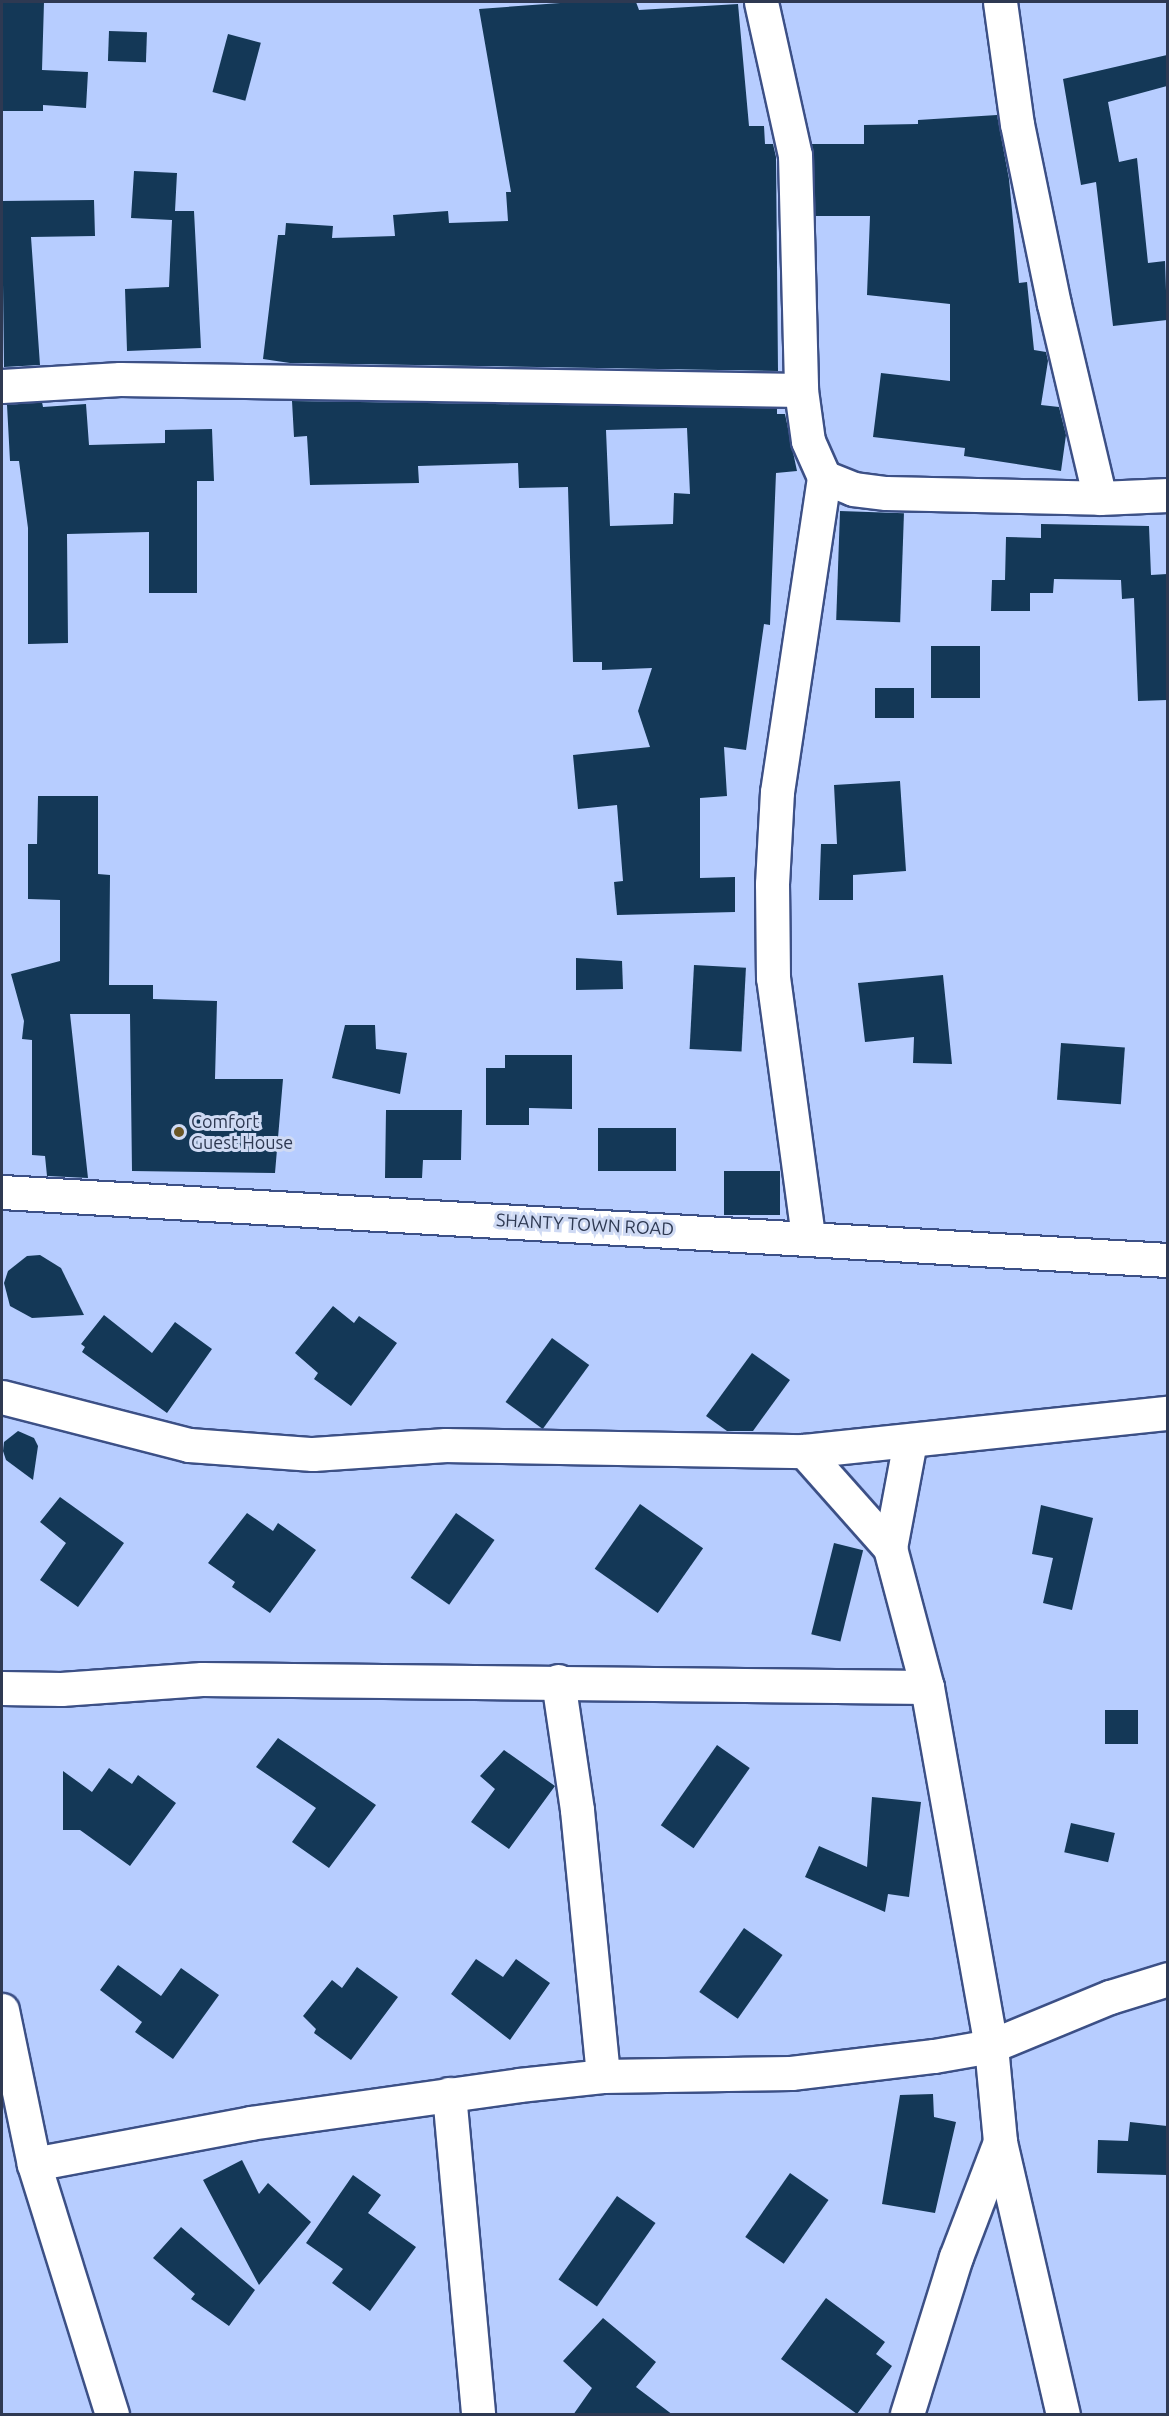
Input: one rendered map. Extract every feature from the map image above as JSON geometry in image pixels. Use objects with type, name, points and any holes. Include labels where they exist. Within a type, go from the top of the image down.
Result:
[{"type":"street","points":[[761,2],[790,120],[796,163],[801,390],[808,441],[824,477],[777,792],[772,884],[774,978],[808,1236]]},
{"type":"street","points":[[1000,2],[1029,180],[1100,498]]},
{"type":"street","points":[[2,386],[132,380],[801,390]]},
{"type":"street","points":[[824,477],[853,489],[886,493],[1100,498],[1167,495]]},
{"type":"street","name":"SHANTY TOWN ROAD","points":[[2,1192],[808,1236],[1167,1260]]},
{"type":"street","points":[[2,1397],[189,1445],[258,1452],[313,1454],[446,1445],[804,1452],[1167,1413]]},
{"type":"street","points":[[910,1441],[890,1548],[927,1687],[991,2046],[1000,2142],[1063,2415]]},
{"type":"street","points":[[804,1452],[890,1548]]},
{"type":"street","points":[[2,1688],[61,1689],[202,1679],[558,1681],[927,1687]]},
{"type":"street","points":[[558,1681],[577,1810],[603,2076]]},
{"type":"street","points":[[34,2164],[250,2123],[449,2094],[603,2076],[791,2073],[991,2046],[1110,1997],[1167,1979]]},
{"type":"street","points":[[2,2010],[34,2164],[112,2415]]},
{"type":"street","points":[[449,2094],[478,2415]]},
{"type":"street","points":[[907,2415],[956,2257],[1000,2142]]},
{"type":"building","points":[[2,2],[44,2],[42,70],[88,72],[86,108],[43,105],[43,111],[2,111]]},
{"type":"building","points":[[574,2],[636,2],[639,10],[738,4],[749,126],[764,126],[765,144],[773,144],[776,157],[778,371],[290,363],[263,359],[278,235],[285,235],[286,223],[333,226],[332,238],[395,236],[393,215],[448,211],[449,223],[508,221],[506,192],[511,192],[479,9]]},
{"type":"building","points":[[109,31],[147,32],[146,62],[108,61]]},
{"type":"building","points":[[228,34],[261,43],[245,101],[212,92]]},
{"type":"building","points":[[1167,55],[1167,86],[1108,102],[1119,162],[1137,158],[1148,263],[1165,261],[1167,320],[1113,326],[1096,182],[1081,185],[1063,79]]},
{"type":"building","points":[[997,115],[1009,179],[1019,283],[1027,282],[1034,350],[1046,352],[1048,361],[1041,405],[1059,407],[1066,435],[1061,471],[964,456],[965,448],[873,437],[881,373],[950,381],[950,304],[867,295],[870,216],[815,216],[812,144],[864,144],[864,125],[918,124],[918,120]]},
{"type":"building","points":[[134,171],[177,173],[175,211],[194,211],[201,348],[127,351],[125,289],[169,287],[172,220],[131,218]]},
{"type":"building","points":[[94,200],[95,236],[31,237],[40,365],[4,367],[2,201]]},
{"type":"building","points":[[292,401],[777,408],[777,414],[785,414],[797,471],[776,473],[770,625],[764,624],[746,750],[724,747],[727,796],[700,798],[700,878],[735,877],[735,912],[617,915],[614,882],[623,881],[617,805],[578,809],[573,755],[650,747],[638,711],[652,668],[602,670],[602,662],[573,662],[568,487],[519,488],[518,463],[418,466],[419,483],[310,485],[307,436],[294,437]],"holes":[[[687,428],[690,494],[674,493],[673,524],[610,526],[606,430]]]},
{"type":"building","points":[[42,402],[43,407],[86,404],[89,445],[165,443],[165,430],[212,429],[214,481],[197,481],[197,593],[149,593],[149,532],[67,534],[68,643],[28,644],[28,528],[19,461],[10,461],[7,405]]},
{"type":"building","points":[[840,511],[904,513],[900,622],[836,620]]},
{"type":"building","points":[[1041,524],[1149,526],[1151,575],[1167,574],[1167,700],[1138,701],[1134,598],[1122,599],[1121,580],[1054,579],[1053,593],[1030,593],[1030,611],[991,611],[992,580],[1005,580],[1006,537],[1041,538]]},
{"type":"building","points":[[931,646],[980,646],[980,698],[931,698]]},
{"type":"building","points":[[875,688],[914,688],[914,718],[875,718]]},
{"type":"building","points":[[900,781],[906,871],[853,875],[853,900],[819,900],[821,844],[837,844],[834,785]]},
{"type":"building","points":[[38,796],[98,796],[98,874],[110,875],[109,985],[153,985],[153,999],[217,1001],[215,1079],[283,1079],[275,1173],[132,1171],[130,1014],[70,1014],[88,1178],[47,1176],[45,1156],[32,1155],[32,1040],[22,1039],[24,1021],[11,974],[60,961],[60,900],[28,899],[28,844],[37,844]]},
{"type":"building","points":[[576,958],[622,961],[623,989],[576,990]]},
{"type":"building","points":[[694,965],[746,968],[742,1052],[690,1049]]},
{"type":"building","points":[[943,975],[952,1064],[913,1063],[914,1037],[865,1042],[858,983]]},
{"type":"building","points":[[345,1025],[375,1025],[376,1049],[407,1053],[400,1094],[332,1078]]},
{"type":"building","points":[[1061,1043],[1125,1047],[1121,1104],[1057,1100]]},
{"type":"building","points":[[505,1055],[572,1055],[572,1109],[529,1108],[529,1125],[486,1125],[486,1068],[505,1068]]},
{"type":"building","points":[[386,1110],[462,1110],[461,1160],[423,1160],[422,1178],[385,1178]]},
{"type":"building","points":[[598,1128],[676,1128],[676,1171],[598,1171]]},
{"type":"building","points":[[724,1171],[780,1171],[780,1215],[724,1215]]},
{"type":"building","points":[[40,1255],[61,1268],[84,1315],[32,1318],[10,1306],[4,1283],[8,1271],[27,1256]]},
{"type":"building","points":[[333,1306],[354,1323],[359,1316],[397,1343],[351,1406],[314,1379],[318,1373],[295,1353]]},
{"type":"building","points":[[104,1315],[152,1353],[175,1322],[212,1349],[167,1413],[82,1352],[85,1347],[81,1344]]},
{"type":"building","points":[[552,1338],[589,1365],[543,1429],[506,1402]]},
{"type":"building","points":[[752,1353],[790,1380],[753,1431],[727,1431],[706,1416]]},
{"type":"building","points":[[18,1431],[34,1438],[38,1446],[33,1480],[6,1460],[3,1451],[4,1442]]},
{"type":"building","points":[[60,1497],[124,1543],[78,1607],[40,1580],[66,1543],[40,1522]]},
{"type":"building","points":[[640,1504],[703,1548],[658,1613],[595,1569]]},
{"type":"building","points":[[1041,1505],[1093,1518],[1072,1610],[1043,1603],[1053,1558],[1032,1554]]},
{"type":"building","points":[[247,1513],[273,1531],[278,1523],[316,1550],[270,1613],[232,1587],[235,1582],[208,1563]]},
{"type":"building","points":[[456,1513],[495,1540],[449,1605],[411,1578]]},
{"type":"building","points":[[834,1543],[863,1550],[840,1641],[811,1634]]},
{"type":"building","points":[[1105,1710],[1138,1710],[1138,1744],[1105,1744]]},
{"type":"building","points":[[278,1738],[376,1805],[329,1868],[292,1842],[316,1808],[256,1767]]},
{"type":"building","points":[[717,1745],[750,1768],[694,1848],[661,1825]]},
{"type":"building","points":[[504,1750],[555,1786],[509,1849],[471,1822],[495,1789],[480,1776]]},
{"type":"building","points":[[109,1768],[132,1784],[138,1775],[176,1803],[130,1866],[80,1830],[63,1830],[63,1771],[92,1792]]},
{"type":"building","points":[[872,1797],[921,1802],[909,1897],[888,1894],[885,1912],[805,1877],[819,1846],[867,1867]]},
{"type":"building","points":[[1071,1823],[1115,1833],[1108,1862],[1064,1852]]},
{"type":"building","points":[[744,1928],[783,1955],[738,2019],[699,1992]]},
{"type":"building","points":[[476,1959],[503,1977],[516,1959],[550,1983],[510,2040],[451,1994]]},
{"type":"building","points":[[118,1965],[161,1996],[181,1968],[219,1995],[173,2059],[135,2032],[142,2022],[100,1990]]},
{"type":"building","points":[[357,1967],[398,1997],[351,2060],[314,2033],[316,2029],[303,2016],[332,1980],[342,1988]]},
{"type":"building","points":[[933,2094],[934,2117],[956,2122],[935,2213],[882,2204],[900,2095]]},
{"type":"building","points":[[1130,2122],[1167,2126],[1167,2175],[1097,2173],[1098,2140],[1128,2141]]},
{"type":"building","points":[[242,2160],[259,2194],[268,2183],[311,2222],[259,2285],[203,2180]]},
{"type":"building","points":[[790,2173],[829,2200],[784,2264],[745,2237]]},
{"type":"building","points":[[353,2175],[381,2195],[368,2213],[416,2247],[370,2311],[332,2283],[343,2269],[306,2243]]},
{"type":"building","points":[[617,2196],[656,2223],[597,2307],[558,2280]]},
{"type":"building","points":[[181,2227],[255,2290],[229,2326],[191,2299],[195,2294],[153,2258]]},
{"type":"building","points":[[826,2298],[885,2342],[876,2354],[892,2366],[857,2414],[781,2359]]},
{"type":"building","points":[[603,2318],[656,2362],[636,2387],[673,2415],[573,2415],[592,2388],[563,2361]]},
{"type":"place","name":"Comfort Guest House","points":[[179,1132]]}]
